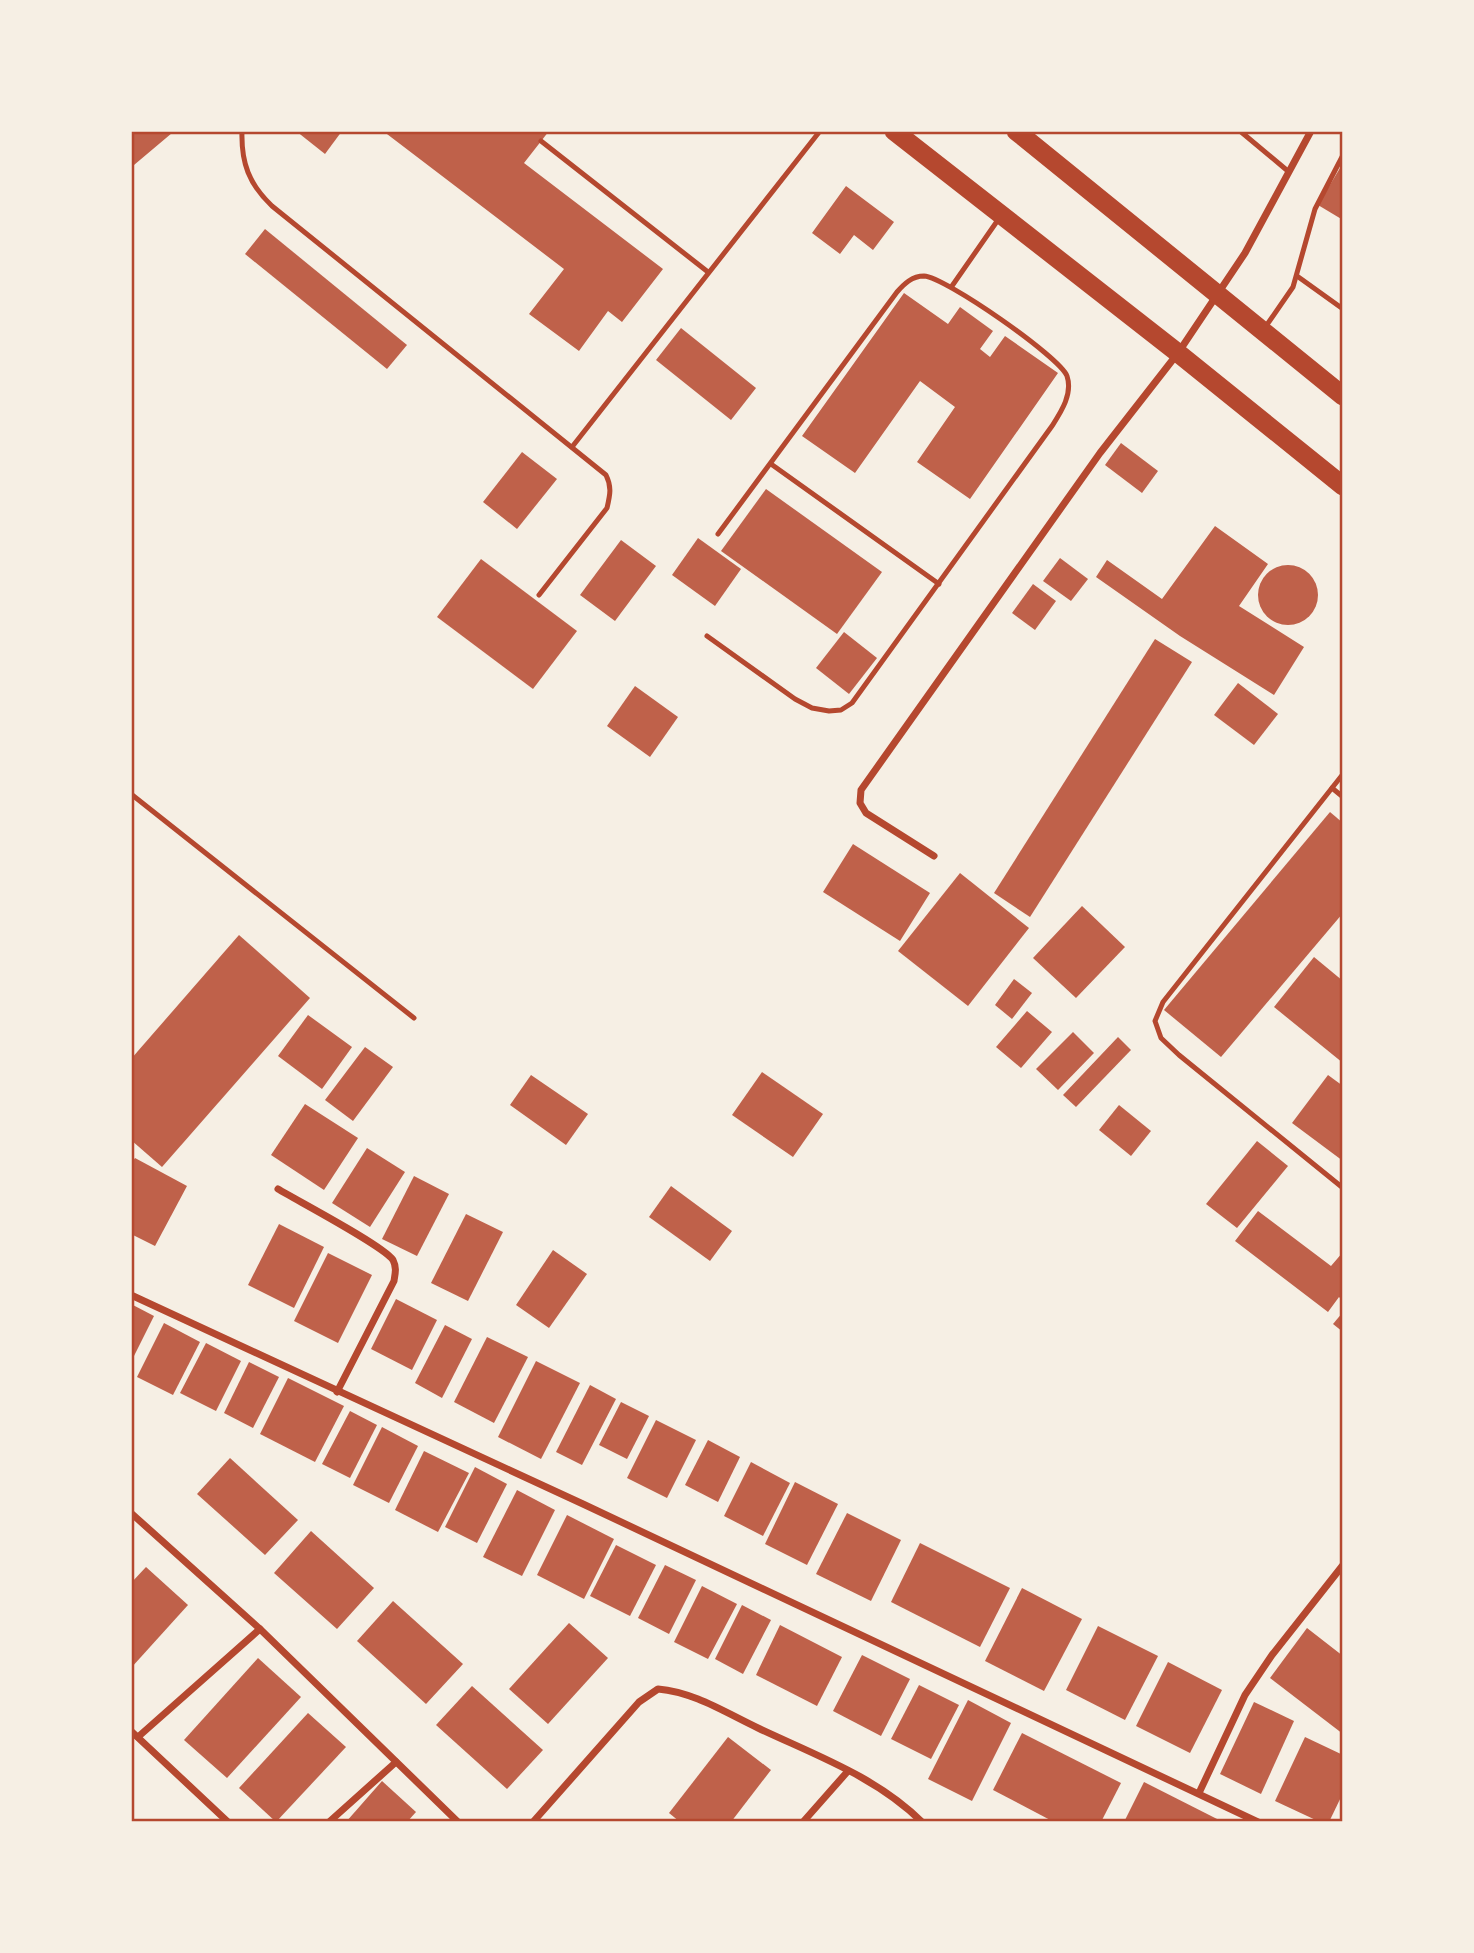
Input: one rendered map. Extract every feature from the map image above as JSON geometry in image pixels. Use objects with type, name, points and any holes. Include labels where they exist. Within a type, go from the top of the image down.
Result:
[{"type":"highway","points":[[894,131],[1343,486]]},
{"type":"highway","points":[[1016,131],[1343,396]]},
{"type":"street","points":[[934,856],[866,813],[860,803],[861,790],[1100,453],[1178,353],[1245,253],[1311,131]]},
{"type":"street","points":[[278,1189],[376,1246],[392,1259],[396,1269],[394,1281],[337,1392]]},
{"type":"street","points":[[131,1295],[1258,1822]]},
{"type":"street","points":[[131,1513],[260,1629],[458,1822]]},
{"type":"street","points":[[1199,1793],[1245,1695],[1272,1655],[1343,1565]]},
{"type":"street","points":[[138,1737],[260,1629]]},
{"type":"street","points":[[533,1822],[639,1702],[658,1689],[690,1696],[848,1771],[877,1786],[922,1822]]},
{"type":"street","points":[[131,1731],[228,1822]]},
{"type":"street","points":[[329,1822],[396,1762]]},
{"type":"street","points":[[803,1822],[848,1771]]},
{"type":"lane","points":[[242,131],[243,161],[248,178],[272,206],[606,475],[611,495],[607,508],[539,595]]},
{"type":"lane","points":[[572,447],[820,131]]},
{"type":"lane","points":[[1240,131],[1289,172]]},
{"type":"lane","points":[[541,141],[708,272]]},
{"type":"lane","points":[[1263,331],[1293,287],[1315,209],[1343,155]]},
{"type":"lane","points":[[951,286],[1002,215]]},
{"type":"lane","points":[[707,636],[795,699],[813,708],[829,711],[842,709],[852,703],[1058,417],[1067,397],[1067,376],[1056,361],[951,286],[925,276],[916,277],[902,286],[718,534]]},
{"type":"lane","points":[[1297,276],[1343,309]]},
{"type":"lane","points":[[771,464],[939,584]]},
{"type":"lane","points":[[1343,774],[1163,1002],[1155,1021],[1161,1038],[1179,1055],[1343,1188]]},
{"type":"lane","points":[[1332,788],[1343,797]]},
{"type":"lane","points":[[131,794],[414,1018]]},
{"type":"building","points":[[131,131],[172,133],[134,165],[131,161]]},
{"type":"building","points":[[296,131],[342,131],[325,154]]},
{"type":"building","points":[[383,131],[549,131],[524,163],[663,269],[622,322],[608,311],[579,351],[529,314],[564,269]]},
{"type":"building","points":[[1343,163],[1343,220],[1318,205]]},
{"type":"building","points":[[846,186],[894,222],[873,250],[854,235],[840,254],[812,233]]},
{"type":"building","points":[[265,229],[407,345],[387,369],[245,254]]},
{"type":"building","points":[[904,293],[948,324],[960,307],[993,331],[980,349],[990,357],[1005,336],[1058,373],[970,499],[917,462],[955,407],[920,381],[855,473],[802,436]]},
{"type":"building","points":[[681,328],[756,388],[731,420],[656,360]]},
{"type":"building","points":[[1121,443],[1158,471],[1142,493],[1105,465]]},
{"type":"building","points":[[522,452],[557,479],[517,529],[483,502]]},
{"type":"building","points":[[766,489],[882,572],[837,634],[721,551]]},
{"type":"building","points":[[1215,526],[1268,564],[1239,606],[1304,647],[1274,695],[1180,636],[1096,577],[1107,560],[1162,599]]},
{"type":"building","points":[[698,538],[741,569],[715,606],[672,575]]},
{"type":"building","points":[[621,540],[656,566],[615,621],[580,595]]},
{"type":"building","points":[[1060,558],[1088,579],[1071,601],[1043,581]]},
{"type":"building","points":[[481,559],[577,631],[533,689],[437,617]]},
{"type":"building","points":[[1282,565],[1294,565],[1310,573],[1316,583],[1316,607],[1310,617],[1294,625],[1282,625],[1266,617],[1258,601],[1258,589],[1266,573]]},
{"type":"building","points":[[1033,584],[1056,601],[1035,630],[1012,613]]},
{"type":"building","points":[[844,632],[877,658],[849,694],[816,668]]},
{"type":"building","points":[[1155,639],[1192,662],[1030,917],[994,893]]},
{"type":"building","points":[[1238,683],[1278,714],[1254,745],[1214,715]]},
{"type":"building","points":[[635,686],[678,717],[650,757],[607,726]]},
{"type":"building","points":[[1330,812],[1343,823],[1343,913],[1221,1057],[1164,1010]]},
{"type":"building","points":[[853,844],[930,893],[900,941],[823,892]]},
{"type":"building","points":[[960,873],[1029,928],[968,1006],[898,951]]},
{"type":"building","points":[[1082,906],[1125,947],[1076,998],[1033,958]]},
{"type":"building","points":[[239,935],[310,998],[162,1167],[131,1140],[131,1059]]},
{"type":"building","points":[[1314,957],[1343,981],[1343,1063],[1274,1007]]},
{"type":"building","points":[[1014,979],[1032,993],[1012,1019],[995,1005]]},
{"type":"building","points":[[1027,1011],[1052,1032],[1021,1068],[996,1047]]},
{"type":"building","points":[[308,1015],[352,1047],[322,1089],[278,1056]]},
{"type":"building","points":[[1073,1032],[1094,1053],[1058,1090],[1036,1069]]},
{"type":"building","points":[[1118,1037],[1131,1050],[1076,1107],[1063,1095]]},
{"type":"building","points":[[365,1047],[393,1067],[353,1121],[325,1100]]},
{"type":"building","points":[[762,1072],[823,1114],[793,1157],[732,1115]]},
{"type":"building","points":[[531,1075],[588,1114],[566,1145],[510,1105]]},
{"type":"building","points":[[1328,1075],[1343,1086],[1343,1161],[1292,1123]]},
{"type":"building","points":[[305,1104],[358,1138],[324,1190],[271,1155]]},
{"type":"building","points":[[1119,1105],[1151,1131],[1131,1156],[1099,1130]]},
{"type":"building","points":[[1257,1141],[1288,1166],[1237,1228],[1206,1204]]},
{"type":"building","points":[[367,1148],[405,1172],[370,1227],[332,1203]]},
{"type":"building","points":[[135,1158],[187,1186],[155,1246],[131,1234],[131,1164]]},
{"type":"building","points":[[414,1176],[449,1194],[417,1256],[382,1239]]},
{"type":"building","points":[[671,1186],[732,1231],[710,1261],[649,1217]]},
{"type":"building","points":[[1258,1211],[1331,1266],[1343,1252],[1343,1301],[1339,1297],[1328,1312],[1235,1241]]},
{"type":"building","points":[[466,1214],[503,1232],[468,1301],[431,1283]]},
{"type":"building","points":[[279,1224],[324,1247],[294,1308],[248,1285]]},
{"type":"building","points":[[553,1250],[587,1274],[549,1328],[516,1305]]},
{"type":"building","points":[[328,1253],[372,1275],[338,1343],[294,1321]]},
{"type":"building","points":[[396,1299],[437,1320],[412,1370],[371,1349]]},
{"type":"building","points":[[131,1304],[154,1316],[131,1362]]},
{"type":"building","points":[[1343,1312],[1343,1332],[1333,1324]]},
{"type":"building","points":[[164,1323],[200,1342],[173,1395],[137,1377]]},
{"type":"building","points":[[445,1325],[472,1339],[442,1398],[415,1383]]},
{"type":"building","points":[[487,1337],[528,1357],[494,1423],[454,1402]]},
{"type":"building","points":[[206,1343],[241,1361],[216,1411],[180,1393]]},
{"type":"building","points":[[536,1361],[580,1383],[541,1459],[498,1437]]},
{"type":"building","points":[[249,1362],[279,1377],[253,1428],[224,1413]]},
{"type":"building","points":[[288,1378],[344,1406],[315,1462],[260,1434]]},
{"type":"building","points":[[590,1385],[616,1399],[582,1465],[556,1452]]},
{"type":"building","points":[[621,1402],[649,1416],[627,1459],[599,1445]]},
{"type":"building","points":[[350,1411],[377,1425],[350,1478],[322,1464]]},
{"type":"building","points":[[656,1420],[696,1440],[667,1498],[627,1478]]},
{"type":"building","points":[[382,1427],[418,1446],[389,1503],[353,1485]]},
{"type":"building","points":[[708,1440],[740,1457],[718,1502],[685,1485]]},
{"type":"building","points":[[424,1451],[469,1473],[438,1532],[395,1510]]},
{"type":"building","points":[[230,1458],[298,1520],[265,1555],[197,1494]]},
{"type":"building","points":[[751,1462],[790,1483],[763,1536],[724,1516]]},
{"type":"building","points":[[475,1467],[507,1484],[477,1543],[445,1527]]},
{"type":"building","points":[[795,1482],[838,1504],[807,1565],[765,1544]]},
{"type":"building","points":[[517,1490],[555,1510],[522,1576],[483,1557]]},
{"type":"building","points":[[847,1513],[901,1540],[871,1601],[816,1574]]},
{"type":"building","points":[[567,1515],[614,1539],[584,1599],[537,1575]]},
{"type":"building","points":[[311,1531],[374,1588],[337,1629],[274,1573]]},
{"type":"building","points":[[920,1543],[1010,1588],[980,1647],[891,1602]]},
{"type":"building","points":[[616,1545],[656,1565],[630,1616],[590,1596]]},
{"type":"building","points":[[665,1565],[696,1580],[669,1634],[638,1618]]},
{"type":"building","points":[[146,1567],[188,1605],[131,1668],[131,1583]]},
{"type":"building","points":[[702,1586],[737,1604],[708,1659],[674,1642]]},
{"type":"building","points":[[1022,1588],[1082,1619],[1044,1691],[985,1661]]},
{"type":"building","points":[[393,1601],[463,1664],[426,1704],[357,1641]]},
{"type":"building","points":[[742,1605],[771,1620],[743,1674],[715,1659]]},
{"type":"building","points":[[569,1623],[608,1658],[548,1724],[509,1689]]},
{"type":"building","points":[[780,1625],[842,1657],[817,1706],[756,1675]]},
{"type":"building","points":[[1098,1626],[1158,1656],[1125,1720],[1066,1690]]},
{"type":"building","points":[[1307,1628],[1343,1656],[1343,1734],[1270,1678]]},
{"type":"building","points":[[862,1655],[910,1679],[881,1736],[833,1711]]},
{"type":"building","points":[[258,1658],[301,1697],[227,1778],[184,1740]]},
{"type":"building","points":[[1168,1662],[1222,1690],[1190,1753],[1136,1726]]},
{"type":"building","points":[[919,1685],[959,1705],[931,1759],[891,1739]]},
{"type":"building","points":[[472,1686],[543,1750],[507,1789],[436,1725]]},
{"type":"building","points":[[968,1700],[1011,1723],[972,1801],[928,1779]]},
{"type":"building","points":[[1254,1702],[1294,1721],[1261,1794],[1220,1774]]},
{"type":"building","points":[[308,1713],[346,1747],[276,1822],[239,1788]]},
{"type":"building","points":[[1022,1733],[1121,1783],[1101,1822],[1054,1822],[993,1790]]},
{"type":"building","points":[[728,1737],[771,1770],[731,1822],[680,1822],[669,1813]]},
{"type":"building","points":[[1305,1737],[1343,1755],[1343,1793],[1329,1822],[1320,1822],[1275,1801]]},
{"type":"building","points":[[382,1781],[416,1812],[407,1822],[346,1822]]},
{"type":"building","points":[[1144,1782],[1223,1822],[1124,1822]]}]
